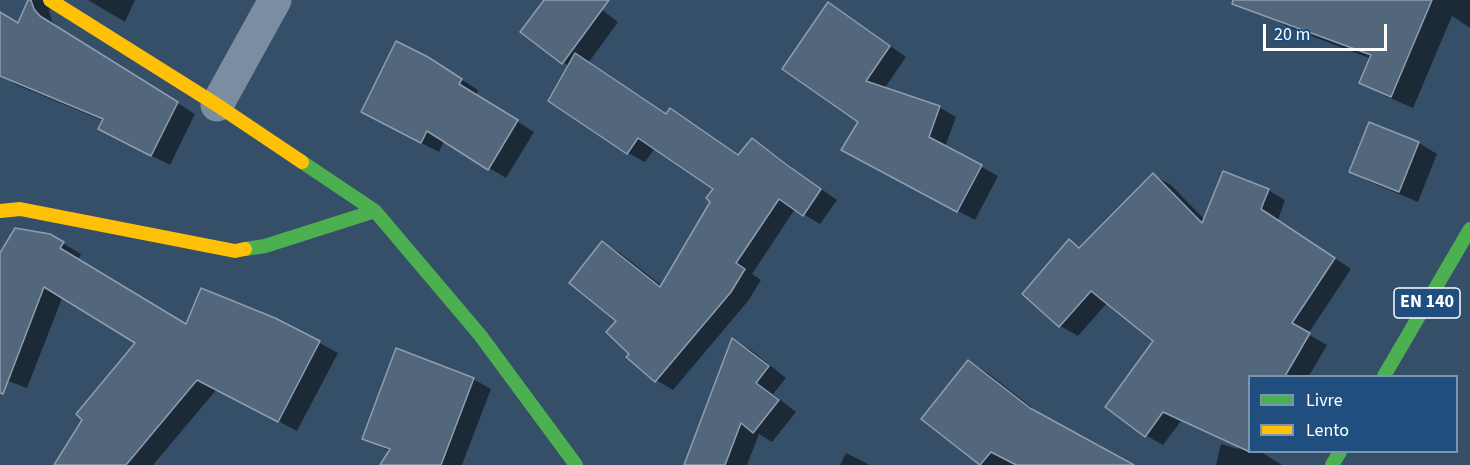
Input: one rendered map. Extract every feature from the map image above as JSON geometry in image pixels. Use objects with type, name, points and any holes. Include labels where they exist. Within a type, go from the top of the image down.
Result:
[{"type":"street","points":[[50,0],[217,105],[375,211],[480,335],[576,465]]},
{"type":"street","points":[[217,105],[275,0]]},
{"type":"street","points":[[0,211],[20,209],[235,251],[266,246],[375,211]]},
{"type":"street","name":"EN 140","points":[[1385,375],[1470,229]]},
{"type":"building","points":[[28,0],[31,0],[40,16],[178,102],[151,156],[98,129],[103,119],[0,76],[0,12],[18,23]]},
{"type":"building","points":[[544,0],[609,0],[562,64],[520,32]]},
{"type":"building","points":[[1233,0],[1432,0],[1391,97],[1359,83],[1371,55],[1232,4]]},
{"type":"building","points":[[828,2],[890,46],[866,81],[940,106],[929,137],[982,165],[957,212],[841,150],[858,122],[782,69]]},
{"type":"building","points":[[396,41],[428,57],[462,79],[459,84],[518,120],[488,170],[427,131],[421,143],[361,112]]},
{"type":"building","points":[[575,53],[666,114],[670,108],[738,155],[752,138],[821,189],[803,216],[779,199],[736,263],[745,269],[731,292],[655,382],[626,357],[629,354],[606,332],[616,321],[569,283],[602,241],[660,287],[710,202],[706,198],[713,189],[638,138],[627,154],[548,101]]},
{"type":"building","points":[[1369,122],[1419,142],[1399,192],[1349,172]]},
{"type":"building","points":[[1223,171],[1269,189],[1261,209],[1335,258],[1292,323],[1310,333],[1286,375],[1248,375],[1248,451],[1163,412],[1145,437],[1105,407],[1153,341],[1091,291],[1059,327],[1022,294],[1069,239],[1079,248],[1153,173],[1202,223]]},
{"type":"building","points":[[15,228],[50,234],[64,242],[60,248],[186,324],[201,288],[275,318],[320,341],[278,422],[197,380],[126,465],[54,465],[82,420],[76,414],[135,343],[44,287],[3,394],[0,393],[0,253]]},
{"type":"building","points":[[732,338],[769,366],[756,383],[779,400],[753,433],[741,423],[725,465],[684,465]]},
{"type":"building","points":[[396,348],[474,378],[441,465],[380,465],[390,449],[362,439]]},
{"type":"building","points":[[968,360],[1030,408],[1134,465],[1016,465],[991,452],[980,465],[921,419]]},
{"type":"traffic: fast","points":[[302,162],[375,211],[480,335],[576,465]]},
{"type":"traffic: fast","points":[[245,249],[265,246],[375,211]]},
{"type":"traffic: fast","points":[[1385,375],[1470,229]]},
{"type":"traffic: fast","points":[[1332,465],[1339,453]]},
{"type":"traffic: slow","points":[[50,0],[217,105],[302,162]]},
{"type":"traffic: slow","points":[[0,211],[20,209],[235,251],[245,249]]}]
